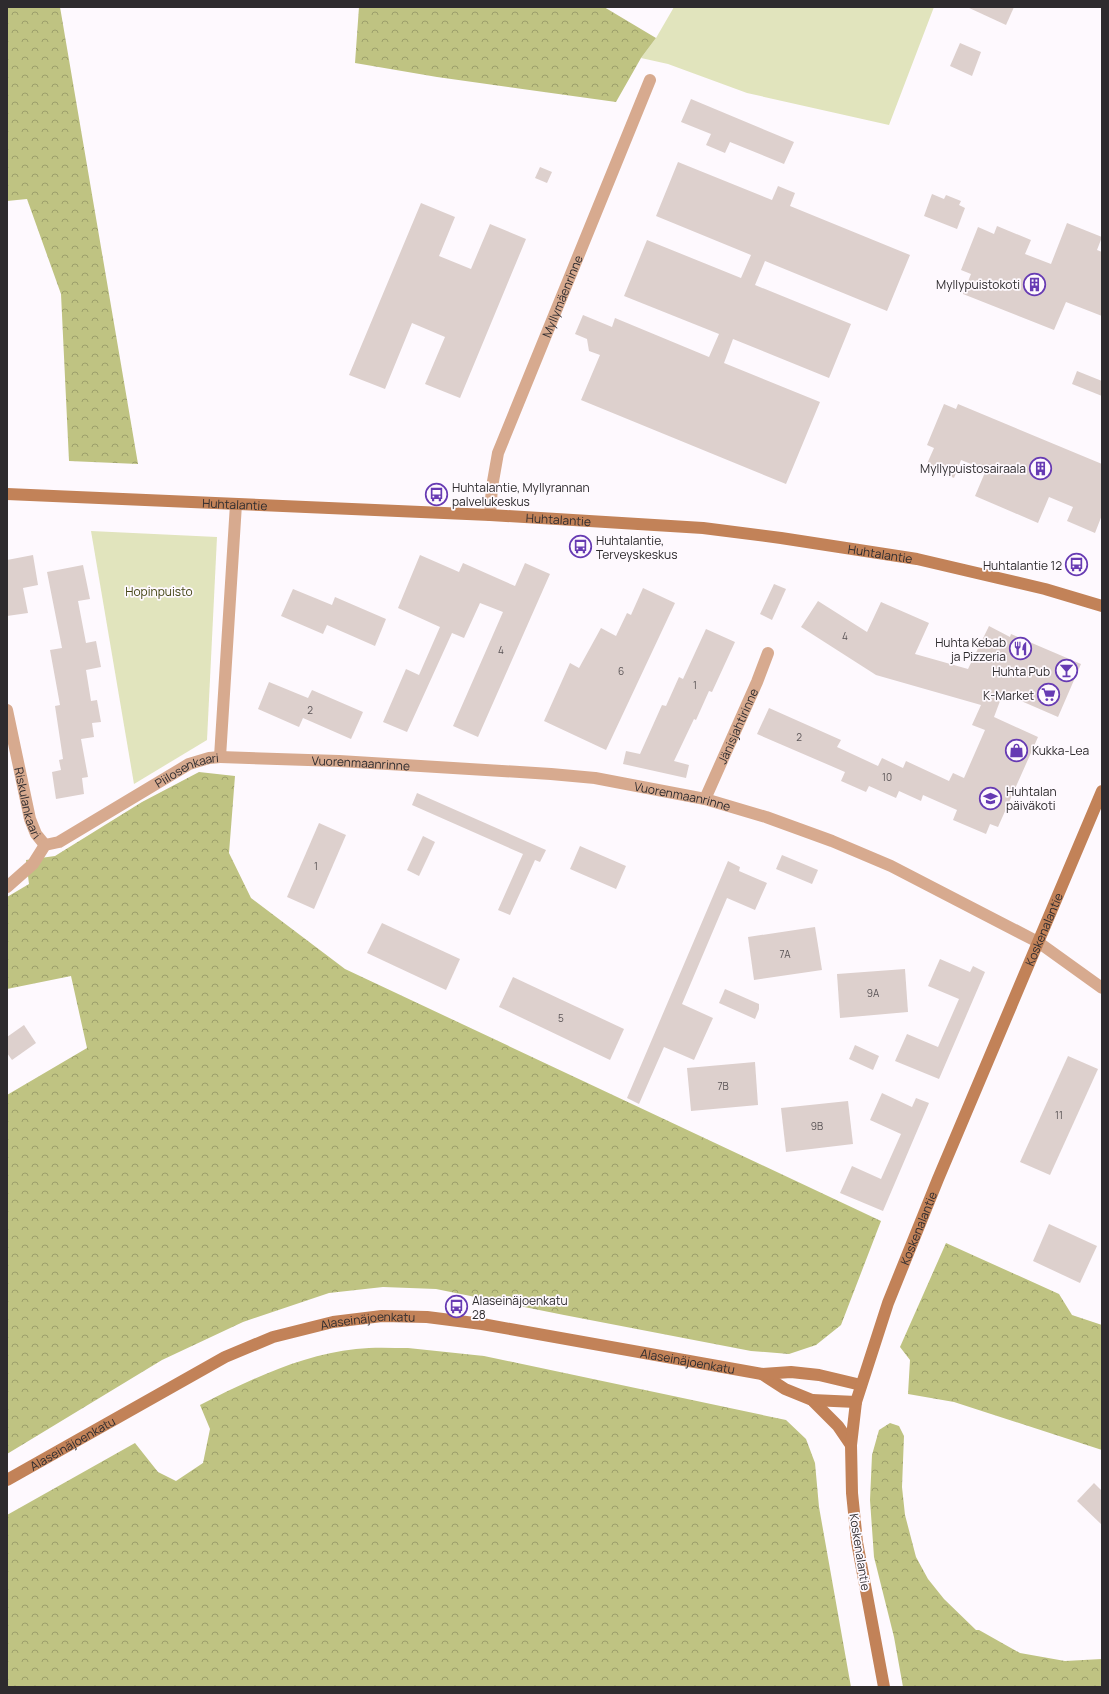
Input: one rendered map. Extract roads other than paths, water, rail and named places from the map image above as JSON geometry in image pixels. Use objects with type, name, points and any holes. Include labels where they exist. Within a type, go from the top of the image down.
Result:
[{"type":"street","name":"Myllymäenrinne","points":[[490,515],[493,477],[498,453],[650,80]]},
{"type":"street","name":"Huhtalantie","points":[[7,494],[490,515],[703,528],[789,539],[918,559],[1046,589],[1102,606]]},
{"type":"street","name":"Piilosenkaari","points":[[45,845],[59,842],[189,764],[209,758],[220,757],[236,504]]},
{"type":"street","name":"Jänisjahtirinne","points":[[705,798],[757,682],[768,653]]},
{"type":"street","name":"Riskulankaari","points":[[7,710],[30,819],[36,834],[45,845]]},
{"type":"street","name":"Vuorenmaanrinne","points":[[220,757],[339,761],[551,774],[595,778],[705,798],[766,817],[832,841],[891,866],[1038,942],[1102,988]]},
{"type":"street","name":"Koskenalantie","points":[[884,1687],[858,1542],[852,1493],[851,1445],[856,1402],[888,1304],[938,1179],[1102,791]]},
{"type":"street","points":[[7,887],[33,864],[45,845]]},
{"type":"street","name":"Alaseinäjoenkatu","points":[[7,1480],[225,1357],[272,1337],[333,1322],[382,1316],[427,1317],[482,1324],[762,1374],[791,1372],[819,1375],[861,1385]]},
{"type":"street","name":"Alaseinäjoenkatu","points":[[762,1374],[786,1389],[812,1400],[856,1402]]},
{"type":"street","name":"Alaseinäjoenkatu","points":[[812,1400],[838,1426],[851,1445]]},
{"type":"place","name":"Myllypuistokoti","points":[[1035,284]]},
{"type":"place","name":"Myllypuistosairaala","points":[[1041,468]]},
{"type":"place","name":"Huhtalantie, Myllyrannan palvelukeskus","points":[[436,494]]},
{"type":"place","name":"Huhtalantie, Terveyskeskus","points":[[580,547]]},
{"type":"place","name":"Huhtalantie 12","points":[[1077,565]]},
{"type":"place","name":"Huhta Kebab ja Pizzeria","points":[[1021,649]]},
{"type":"place","name":"Huhta Pub","points":[[1066,671]]},
{"type":"place","name":"K-Market","points":[[1049,695]]},
{"type":"place","name":"Kukka-Lea","points":[[1016,750]]},
{"type":"place","name":"Huhtalan päiväkoti","points":[[991,798]]},
{"type":"place","name":"Alaseinäjoenkatu 28","points":[[457,1307]]},
{"type":"park label","name":"Hopinpuisto","points":[[159,591]]}]
